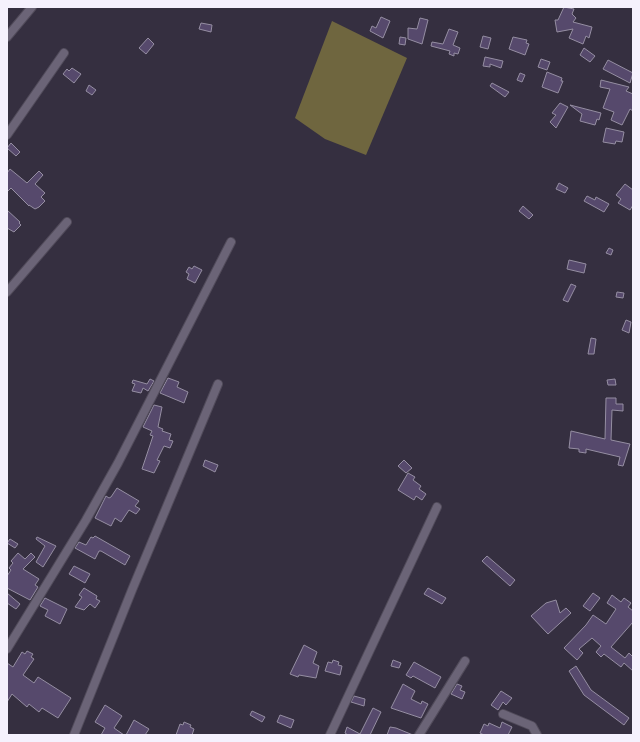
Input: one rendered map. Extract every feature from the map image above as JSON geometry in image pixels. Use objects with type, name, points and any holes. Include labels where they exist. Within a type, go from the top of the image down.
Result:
[{"type":"street","points":[[7,38],[32,7]]},
{"type":"street","points":[[7,135],[64,53]]},
{"type":"street","points":[[7,292],[67,222]]},
{"type":"street","points":[[7,649],[86,520],[118,463],[231,242]]},
{"type":"street","points":[[74,735],[135,582],[218,384]]},
{"type":"street","points":[[330,735],[437,507]]},
{"type":"street","points":[[419,735],[465,661]]},
{"type":"street","points":[[503,714],[532,726],[537,735]]},
{"type":"shaded area","points":[[332,21],[407,58],[366,155],[325,139],[295,118]]},
{"type":"building","points":[[564,7],[574,9],[572,14],[576,18],[573,22],[592,27],[589,38],[586,36],[583,44],[569,38],[573,29],[557,32],[555,20],[558,20]]},
{"type":"building","points":[[381,17],[390,21],[383,38],[370,31],[372,26],[376,28]]},
{"type":"building","points":[[420,18],[428,20],[422,44],[408,39],[408,28],[417,29]]},
{"type":"building","points":[[201,23],[212,25],[211,32],[199,29]]},
{"type":"building","points":[[449,29],[458,32],[453,45],[460,48],[458,54],[454,53],[454,56],[449,54],[450,51],[431,46],[432,42],[443,44]]},
{"type":"building","points":[[483,36],[491,38],[488,49],[480,47]]},
{"type":"building","points":[[400,37],[406,38],[405,45],[399,44]]},
{"type":"building","points":[[513,37],[527,40],[526,43],[529,44],[525,55],[509,49]]},
{"type":"building","points":[[148,38],[154,44],[146,54],[139,48]]},
{"type":"building","points":[[584,48],[595,56],[590,62],[580,55]]},
{"type":"building","points":[[485,57],[503,61],[501,68],[490,64],[490,67],[483,66]]},
{"type":"building","points":[[541,59],[550,62],[547,70],[538,67]]},
{"type":"building","points":[[608,60],[633,73],[630,83],[603,69]]},
{"type":"building","points":[[72,68],[81,74],[74,83],[63,74],[67,69],[69,71]]},
{"type":"building","points":[[547,72],[562,78],[561,81],[563,81],[558,93],[542,87]]},
{"type":"building","points":[[520,73],[525,75],[522,82],[517,80]]},
{"type":"building","points":[[601,80],[629,87],[626,91],[633,94],[633,111],[630,109],[622,125],[611,120],[614,112],[603,108],[610,89],[600,87]]},
{"type":"building","points":[[492,83],[509,92],[505,97],[490,86]]},
{"type":"building","points":[[89,85],[96,90],[92,95],[86,91]]},
{"type":"building","points":[[560,103],[568,107],[556,128],[550,122],[556,115],[552,113]]},
{"type":"building","points":[[570,105],[601,113],[599,120],[597,119],[595,125],[580,121],[582,114]]},
{"type":"building","points":[[606,128],[624,132],[622,142],[616,141],[615,144],[603,142]]},
{"type":"building","points":[[11,143],[20,152],[16,156],[7,148]]},
{"type":"building","points":[[10,169],[27,183],[39,171],[43,175],[35,184],[45,193],[41,197],[45,201],[39,207],[35,209],[29,206],[11,188],[7,192],[7,173]]},
{"type":"building","points":[[559,183],[568,188],[565,193],[556,189]]},
{"type":"building","points":[[625,184],[633,190],[633,205],[630,210],[618,203],[621,199],[616,195]]},
{"type":"building","points":[[587,196],[595,200],[596,197],[609,204],[604,212],[584,201]]},
{"type":"building","points":[[523,206],[533,215],[529,219],[519,211]]},
{"type":"building","points":[[7,210],[20,222],[19,223],[21,225],[14,232],[7,228]]},
{"type":"building","points":[[609,248],[613,250],[611,255],[606,253]]},
{"type":"building","points":[[569,260],[586,264],[584,273],[567,269]]},
{"type":"building","points":[[194,266],[202,270],[195,283],[187,279],[189,274],[186,272],[189,267],[192,269]]},
{"type":"building","points":[[571,284],[576,286],[568,302],[563,300]]},
{"type":"building","points":[[617,292],[624,293],[623,298],[616,297]]},
{"type":"building","points":[[626,320],[631,322],[629,333],[622,330]]},
{"type":"building","points":[[591,338],[596,339],[594,354],[588,354]]},
{"type":"building","points":[[168,378],[179,382],[177,387],[188,392],[184,403],[160,393]]},
{"type":"building","points":[[150,379],[154,381],[148,391],[143,388],[141,393],[132,391],[135,384],[132,383],[133,380],[147,384]]},
{"type":"building","points":[[615,379],[616,385],[608,385],[607,380]]},
{"type":"building","points":[[606,398],[616,398],[616,404],[623,404],[623,411],[612,410],[611,440],[630,444],[623,466],[618,465],[620,457],[586,449],[586,453],[579,452],[579,449],[569,448],[571,431],[605,439]]},
{"type":"building","points":[[154,405],[162,407],[158,427],[163,429],[162,431],[171,434],[169,440],[173,441],[170,448],[164,446],[157,460],[160,461],[154,473],[142,469],[153,436],[150,435],[152,431],[143,427]]},
{"type":"building","points":[[205,460],[218,465],[215,472],[203,466]]},
{"type":"building","points":[[404,460],[412,468],[406,473],[398,466]]},
{"type":"building","points":[[408,473],[415,477],[413,480],[421,486],[419,489],[426,494],[422,500],[416,496],[414,500],[398,490]]},
{"type":"building","points":[[117,488],[139,501],[135,506],[140,509],[136,514],[129,510],[121,522],[115,518],[111,526],[95,518],[106,496],[109,498],[111,497]]},
{"type":"building","points":[[95,536],[130,556],[125,565],[101,551],[99,551],[95,559],[75,548],[79,542],[86,545],[91,537],[93,538]]},
{"type":"building","points":[[37,537],[56,546],[43,567],[36,562],[45,546],[36,539]]},
{"type":"building","points":[[10,539],[18,544],[15,548],[7,543]]},
{"type":"building","points":[[18,553],[25,559],[31,553],[35,557],[23,569],[39,579],[35,585],[38,587],[30,600],[7,588],[7,576],[11,570],[9,568],[13,563],[11,561]]},
{"type":"building","points":[[487,556],[515,580],[510,586],[482,561]]},
{"type":"building","points":[[74,566],[90,574],[85,583],[69,574]]},
{"type":"building","points":[[84,588],[97,596],[96,599],[100,601],[95,608],[90,604],[84,610],[75,607],[82,597],[79,595]]},
{"type":"building","points":[[428,588],[446,598],[442,604],[424,594]]},
{"type":"building","points":[[7,593],[20,604],[16,609],[7,603]]},
{"type":"building","points":[[593,593],[600,598],[590,611],[583,606]]},
{"type":"building","points":[[612,595],[621,602],[624,598],[631,603],[628,607],[633,611],[633,622],[611,647],[625,658],[629,653],[633,657],[633,671],[624,663],[621,667],[604,654],[601,657],[596,652],[601,646],[592,638],[579,649],[583,653],[577,660],[564,648],[586,625],[593,615],[606,624],[616,609],[607,603]]},
{"type":"building","points":[[45,598],[67,609],[60,624],[45,616],[48,610],[40,606]]},
{"type":"building","points":[[556,600],[560,613],[566,608],[571,613],[548,634],[531,616],[546,603]]},
{"type":"building","points":[[304,645],[317,652],[313,663],[319,666],[316,678],[299,675],[298,677],[290,674]]},
{"type":"building","points":[[27,651],[33,654],[31,657],[34,659],[23,675],[34,683],[38,677],[71,698],[58,718],[42,708],[39,712],[29,704],[27,707],[12,694],[7,702],[7,663],[13,667],[22,652],[25,654]]},
{"type":"building","points":[[333,660],[339,662],[338,665],[342,666],[340,675],[325,671],[328,662],[332,663]]},
{"type":"building","points":[[393,660],[401,663],[399,668],[391,666]]},
{"type":"building","points":[[414,662],[441,677],[435,688],[413,676],[411,678],[406,675]]},
{"type":"building","points":[[576,666],[591,690],[629,718],[624,725],[584,695],[569,671]]},
{"type":"building","points":[[403,684],[415,691],[411,699],[421,704],[422,701],[428,704],[421,718],[391,708]]},
{"type":"building","points":[[457,684],[462,686],[460,690],[465,692],[462,699],[451,694]]},
{"type":"building","points":[[501,691],[512,698],[506,705],[503,702],[498,710],[491,705]]},
{"type":"building","points":[[354,696],[365,699],[364,706],[351,702]]},
{"type":"building","points":[[105,705],[122,716],[114,728],[124,735],[101,735],[105,728],[95,722]]},
{"type":"building","points":[[373,708],[381,712],[370,735],[348,735],[345,733],[347,727],[360,734]]},
{"type":"building","points":[[252,711],[265,717],[262,722],[250,715]]},
{"type":"building","points":[[280,715],[294,720],[291,728],[277,722]]},
{"type":"building","points":[[134,720],[149,729],[145,735],[126,735]]},
{"type":"building","points":[[184,722],[191,725],[190,727],[194,729],[192,735],[176,735],[180,724],[183,725]]},
{"type":"building","points":[[502,722],[512,727],[508,735],[484,735],[480,733],[484,724],[488,726],[489,723],[500,728]]},
{"type":"building","points":[[390,727],[396,728],[413,735],[387,735]]}]
